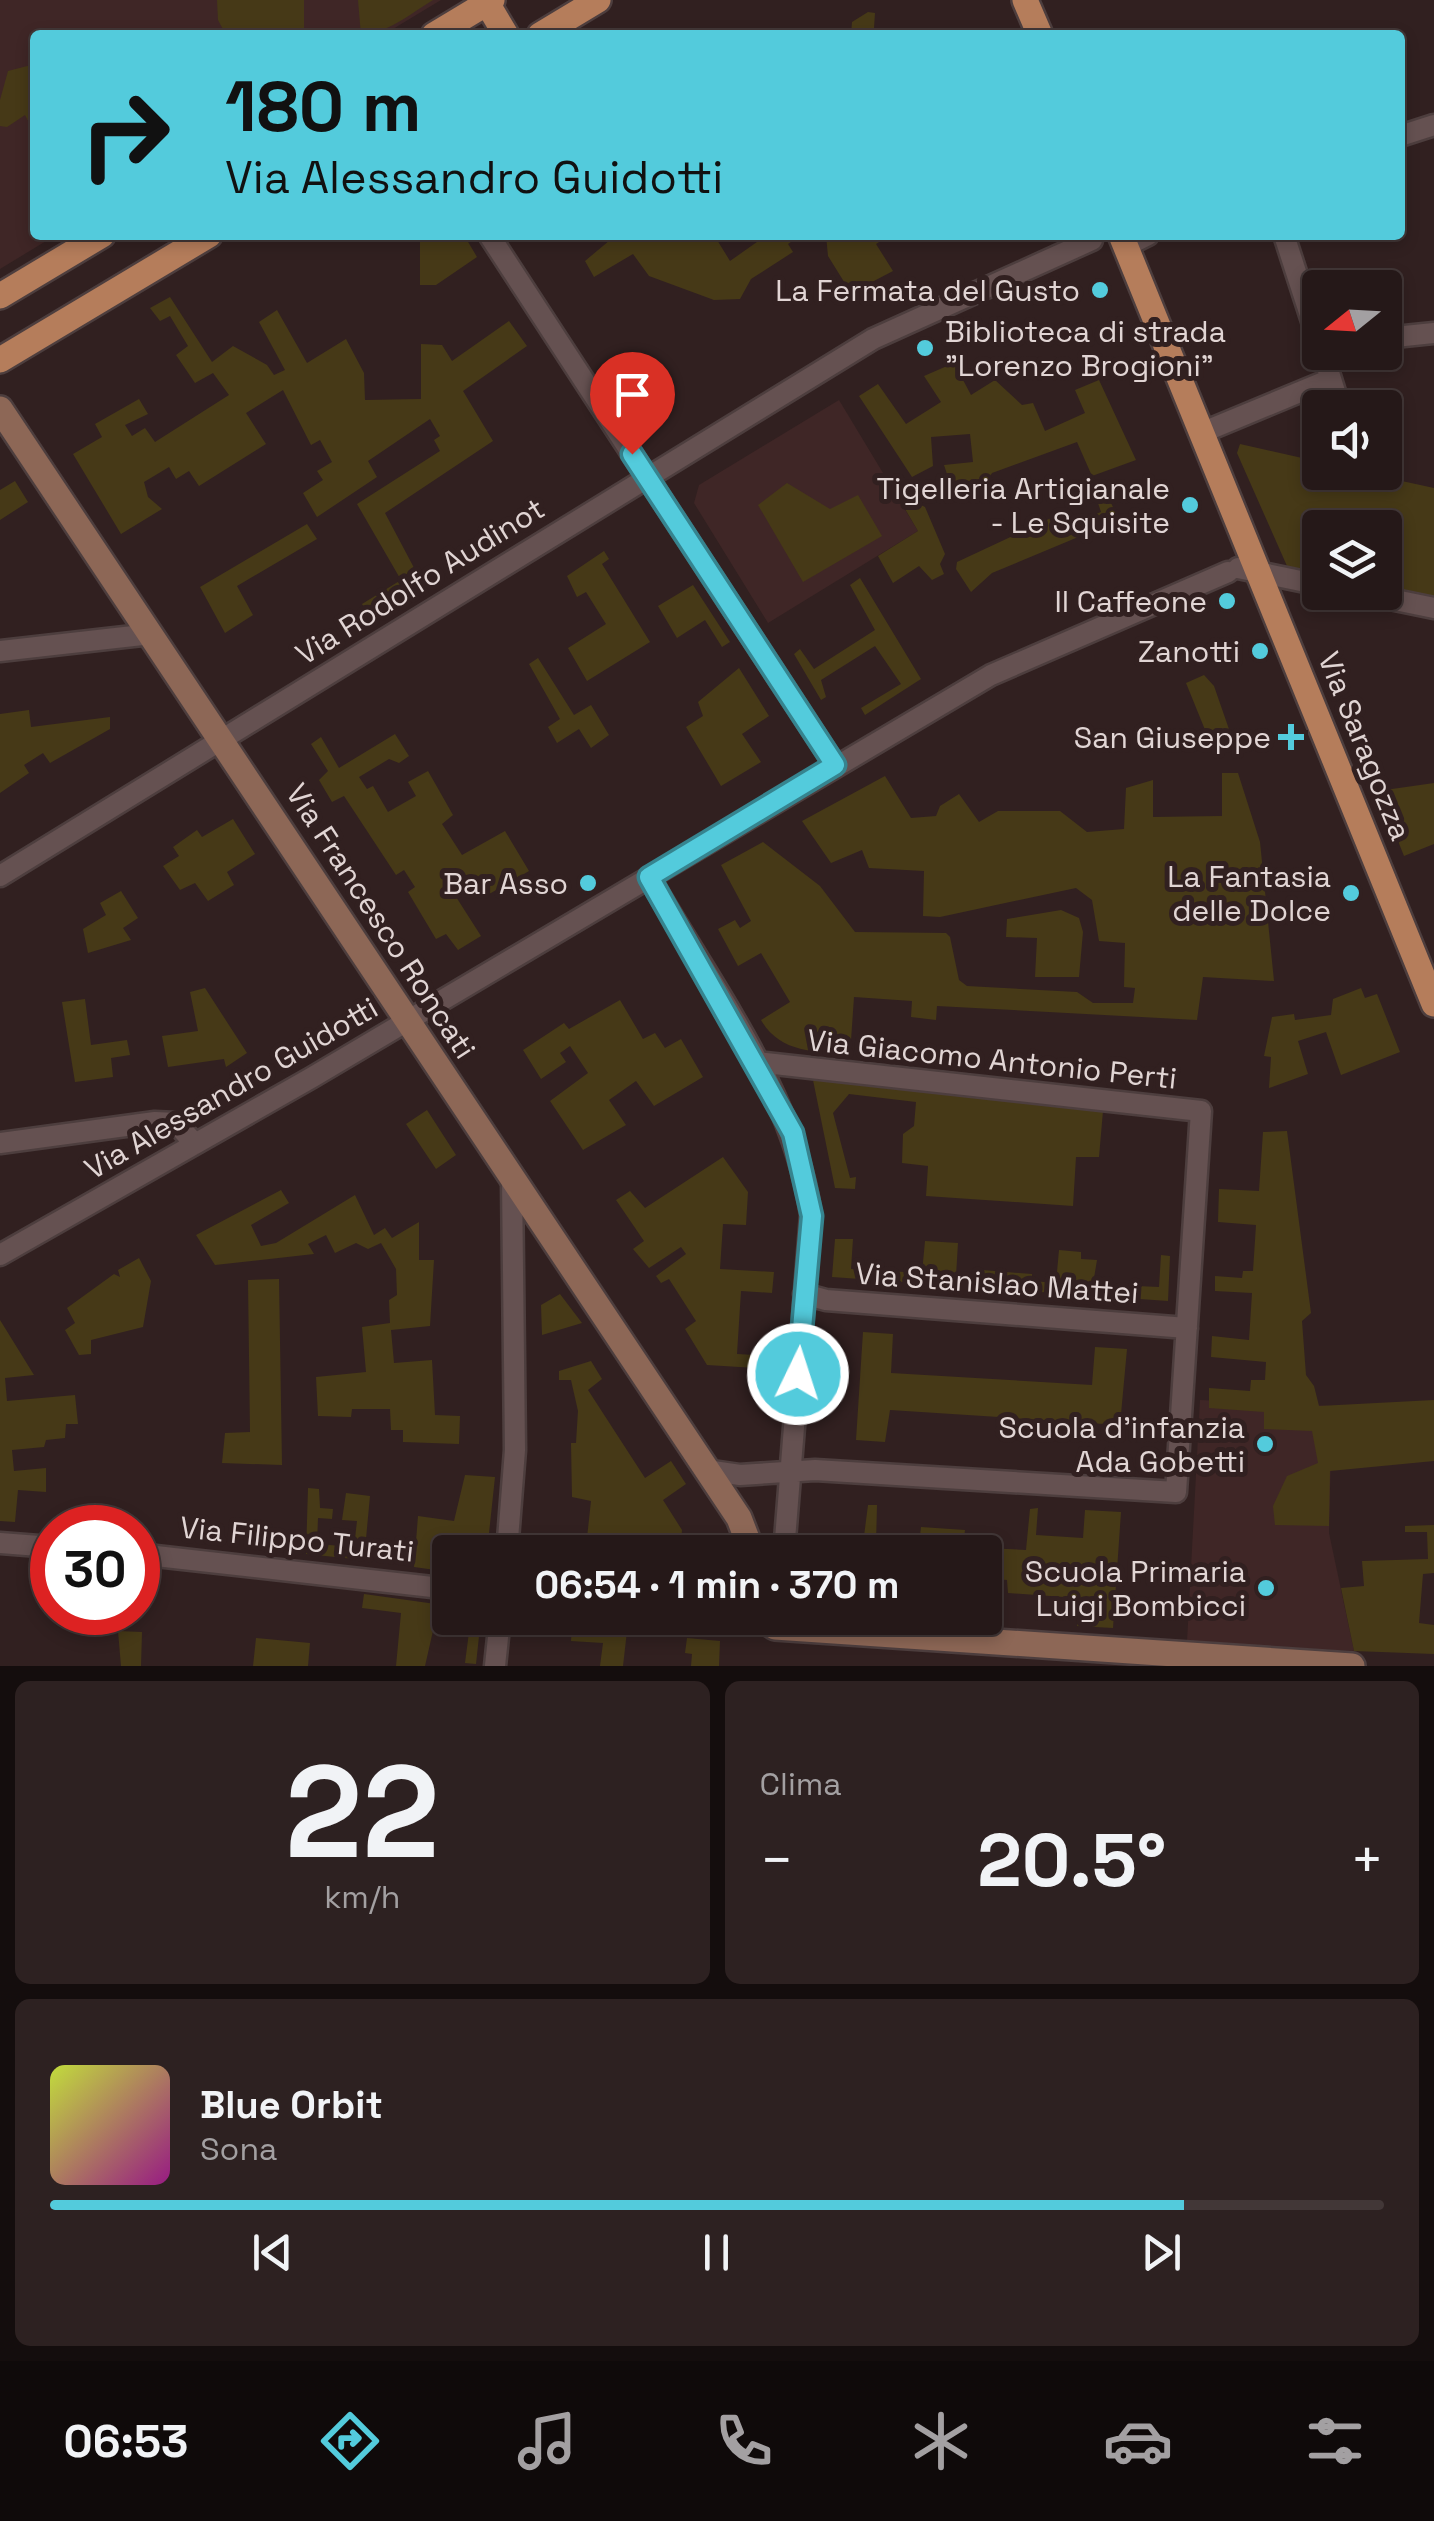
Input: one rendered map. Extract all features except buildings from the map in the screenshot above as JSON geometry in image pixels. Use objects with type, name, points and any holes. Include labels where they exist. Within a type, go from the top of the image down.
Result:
[{"type":"main road","points":[[548,30],[598,0]]},
{"type":"main road","points":[[1026,0],[1038,30]]},
{"type":"main road","points":[[442,30],[489,1],[504,30]]},
{"type":"main road","points":[[0,296],[94,240]]},
{"type":"main road","points":[[0,360],[201,240]]},
{"type":"main road","name":"Via Saragozza","points":[[1132,240],[1201,433],[1241,571],[1434,1004]]},
{"type":"street","points":[[1405,134],[1434,125]]},
{"type":"street","points":[[491,240],[835,765]]},
{"type":"street","name":"Via Rodolfo Audinot","points":[[0,876],[873,339],[1092,240]]},
{"type":"street","points":[[1286,240],[1302,291]]},
{"type":"street","points":[[1402,336],[1434,333]]},
{"type":"street","points":[[1328,370],[1334,390]]},
{"type":"street","points":[[1201,433],[1331,379]]},
{"type":"street","name":"Via Francesco Roncati","points":[[0,409],[739,1518],[746,1535]]},
{"type":"street","points":[[1241,571],[1302,582]]},
{"type":"street","name":"Via Alessandro Guidotti","points":[[0,1255],[991,675],[1241,571]]},
{"type":"street","points":[[1402,601],[1434,608]]},
{"type":"street","points":[[0,651],[151,634]]},
{"type":"street","points":[[649,877],[793,1133],[808,1188],[812,1216],[785,1535]]},
{"type":"street","name":"Via Giacomo Antonio Perti","points":[[756,1062],[1201,1111],[1176,1492],[790,1472]]},
{"type":"street","points":[[0,1143],[176,1122],[195,1144]]},
{"type":"street","points":[[508,1535],[515,1450],[512,1179]]},
{"type":"street","name":"Via Stanislao Mattei","points":[[804,1294],[826,1300],[1187,1328]]},
{"type":"street","points":[[706,1470],[740,1475],[790,1472]]},
{"type":"street","points":[[0,1543],[30,1545]]},
{"type":"street","name":"Via Filippo Turati","points":[[160,1556],[432,1587]]},
{"type":"street","points":[[495,1666],[498,1635]]},
{"type":"street","points":[[893,1635],[1352,1666]]},
{"type":"shaded area","points":[[0,0],[441,0],[391,30],[30,30],[30,240],[48,240],[0,269]]},
{"type":"shaded area","points":[[217,0],[304,0],[304,30],[223,30],[218,20]]},
{"type":"shaded area","points":[[358,0],[433,0],[390,27],[361,30]]},
{"type":"shaded area","points":[[868,12],[875,13],[874,28],[920,30],[851,30],[852,22]]},
{"type":"shaded area","points":[[30,65],[30,124],[25,115],[7,127],[0,126],[0,100],[8,71]]},
{"type":"shaded area","points":[[420,240],[467,240],[477,257],[436,285],[420,285]]},
{"type":"shaded area","points":[[610,240],[717,240],[730,261],[760,240],[794,240],[788,244],[793,252],[751,279],[740,299],[714,300],[649,276],[633,254],[594,277],[585,261]]},
{"type":"shaded area","points":[[826,240],[882,240],[876,244],[893,271],[851,293],[828,256]]},
{"type":"shaded area","points":[[170,297],[212,362],[233,346],[267,365],[274,375],[285,370],[259,322],[277,310],[307,363],[346,339],[364,373],[365,400],[421,399],[421,344],[442,345],[452,361],[509,321],[527,346],[463,391],[493,441],[385,513],[421,581],[368,614],[362,604],[401,580],[357,504],[440,451],[434,440],[440,436],[430,419],[368,461],[377,477],[317,517],[303,493],[323,480],[317,471],[332,462],[320,440],[311,445],[283,390],[246,413],[266,444],[199,486],[189,471],[176,479],[169,467],[144,482],[148,497],[162,509],[121,534],[73,454],[102,437],[95,424],[139,399],[148,414],[125,425],[132,436],[145,428],[155,442],[229,395],[213,373],[195,383],[176,355],[188,346],[170,316],[160,321],[150,308]]},
{"type":"shaded area","points":[[954,363],[971,395],[995,380],[1022,405],[1033,403],[1045,431],[1085,413],[1075,390],[1099,380],[1136,460],[1092,476],[1077,442],[992,473],[987,481],[954,495],[944,465],[973,462],[970,434],[931,437],[933,466],[912,477],[859,396],[878,384],[906,424],[941,402],[924,376]]},
{"type":"shaded area","points":[[839,400],[918,531],[768,623],[694,503],[699,485]]},
{"type":"shaded area","points":[[1240,444],[1302,458],[1302,490],[1402,490],[1402,481],[1434,488],[1434,600],[1402,593],[1402,510],[1302,510],[1302,571],[1287,566],[1237,453]]},
{"type":"shaded area","points":[[15,481],[28,502],[0,520],[0,490]]},
{"type":"shaded area","points":[[787,483],[830,509],[858,495],[882,536],[803,582],[758,505]]},
{"type":"shaded area","points":[[1105,490],[1119,520],[992,573],[971,592],[956,569],[957,562],[1051,518],[1057,530],[1101,512],[1095,494]]},
{"type":"shaded area","points":[[895,492],[925,507],[945,554],[940,564],[944,574],[932,580],[919,566],[893,583],[878,556],[918,531]]},
{"type":"shaded area","points":[[307,524],[317,539],[237,586],[253,615],[225,633],[200,587]]},
{"type":"shaded area","points":[[604,551],[609,559],[602,564],[650,642],[587,681],[568,648],[606,624],[586,592],[577,597],[567,576]]},
{"type":"shaded area","points":[[860,578],[921,679],[865,715],[861,708],[901,684],[875,646],[821,680],[826,697],[821,700],[794,654],[800,649],[814,669],[875,630],[850,585]]},
{"type":"shaded area","points":[[693,585],[730,642],[722,647],[705,620],[677,638],[658,606]]},
{"type":"shaded area","points":[[538,658],[574,715],[591,705],[609,735],[591,748],[579,729],[557,743],[548,727],[560,719],[529,664]]},
{"type":"shaded area","points":[[739,668],[769,716],[742,734],[761,762],[721,786],[686,727],[703,716],[698,702]]},
{"type":"shaded area","points":[[1204,675],[1214,686],[1231,735],[1210,742],[1186,683]]},
{"type":"shaded area","points":[[29,710],[31,727],[110,717],[110,729],[50,763],[43,753],[24,765],[29,773],[0,793],[0,714]]},
{"type":"shaded area","points":[[395,734],[409,756],[399,763],[389,759],[359,777],[367,789],[373,786],[388,812],[416,796],[408,782],[428,771],[453,815],[442,824],[462,855],[505,831],[529,871],[484,897],[471,876],[451,889],[481,936],[458,950],[446,934],[436,939],[408,892],[415,887],[404,870],[396,875],[344,796],[332,802],[319,780],[328,771],[311,744],[321,737],[339,768]]},
{"type":"shaded area","points":[[1222,773],[1238,773],[1260,842],[1274,981],[1203,977],[1197,1020],[937,1006],[936,1020],[911,1017],[912,1001],[854,997],[850,1055],[811,1051],[788,1045],[769,1031],[761,1020],[790,1002],[761,953],[738,966],[718,929],[735,920],[740,928],[751,921],[721,865],[763,842],[820,886],[855,932],[946,933],[959,980],[967,986],[1077,992],[1093,1003],[1133,1003],[1135,988],[1124,987],[1125,943],[1099,941],[1092,900],[1076,888],[940,917],[923,916],[924,871],[869,868],[862,850],[831,863],[802,821],[885,776],[911,818],[936,816],[940,806],[959,794],[979,822],[998,811],[1060,811],[1087,832],[1124,829],[1126,788],[1153,780],[1153,817],[1222,816]]},
{"type":"shaded area","points":[[1434,783],[1434,844],[1404,856],[1378,791]]},
{"type":"shaded area","points":[[233,819],[255,854],[227,872],[234,885],[208,901],[195,883],[180,890],[163,866],[179,856],[173,847],[197,830],[202,837]]},
{"type":"shaded area","points":[[121,891],[138,918],[123,928],[131,940],[88,953],[83,929],[106,915],[100,903]]},
{"type":"shaded area","points":[[1061,910],[1079,918],[1083,932],[1079,977],[1035,977],[1037,938],[1006,937],[1007,919]]},
{"type":"shaded area","points":[[205,988],[247,1053],[226,1067],[224,1059],[168,1067],[162,1036],[198,1031],[190,992]]},
{"type":"shaded area","points":[[1361,988],[1365,998],[1377,994],[1400,1052],[1341,1075],[1326,1032],[1298,1041],[1308,1074],[1269,1088],[1271,1057],[1264,1056],[1272,1017],[1294,1014],[1295,1020],[1331,1015],[1333,999]]},
{"type":"shaded area","points":[[85,999],[91,1045],[127,1040],[130,1055],[111,1058],[113,1077],[75,1082],[62,1002]]},
{"type":"shaded area","points":[[620,1000],[643,1039],[655,1033],[665,1048],[681,1039],[703,1077],[654,1106],[636,1081],[609,1100],[626,1125],[583,1150],[550,1101],[588,1073],[570,1046],[560,1053],[566,1062],[541,1079],[523,1050],[564,1023],[569,1029]]},
{"type":"shaded area","points":[[813,1080],[1103,1111],[1099,1157],[1076,1157],[1073,1206],[926,1196],[928,1166],[902,1163],[903,1134],[914,1126],[916,1102],[849,1094],[833,1113],[850,1178],[856,1177],[855,1189],[835,1188]]},
{"type":"shaded area","points":[[427,1110],[456,1155],[436,1169],[406,1124]]},
{"type":"shaded area","points":[[1287,1131],[1311,1313],[1302,1321],[1306,1375],[1314,1386],[1319,1406],[1434,1400],[1434,1461],[1330,1471],[1329,1526],[1275,1525],[1273,1506],[1287,1476],[1318,1463],[1312,1431],[1264,1429],[1264,1412],[1209,1408],[1209,1388],[1250,1391],[1251,1380],[1265,1380],[1266,1362],[1211,1357],[1212,1336],[1249,1340],[1252,1293],[1215,1291],[1215,1276],[1242,1278],[1243,1271],[1253,1271],[1256,1225],[1218,1222],[1219,1189],[1259,1191],[1263,1132]]},
{"type":"shaded area","points":[[723,1157],[748,1192],[746,1225],[723,1224],[720,1269],[774,1272],[772,1293],[741,1291],[737,1354],[774,1356],[772,1369],[707,1365],[685,1329],[696,1321],[669,1279],[661,1283],[656,1276],[686,1254],[681,1247],[649,1268],[633,1249],[644,1241],[616,1200],[630,1191],[645,1208]]},
{"type":"shaded area","points":[[281,1190],[289,1203],[251,1225],[261,1246],[276,1243],[355,1195],[374,1235],[385,1228],[392,1238],[419,1222],[419,1260],[434,1260],[430,1326],[391,1330],[394,1363],[432,1360],[435,1415],[460,1416],[459,1444],[403,1442],[403,1430],[391,1430],[390,1409],[352,1409],[351,1417],[318,1416],[316,1377],[366,1372],[362,1327],[390,1323],[389,1300],[397,1295],[396,1269],[381,1243],[368,1249],[356,1243],[335,1253],[326,1235],[308,1244],[314,1254],[215,1265],[196,1235]]},
{"type":"shaded area","points":[[835,1239],[853,1239],[851,1269],[922,1273],[925,1241],[958,1243],[956,1276],[981,1278],[982,1270],[1032,1274],[1032,1281],[1056,1283],[1059,1250],[1081,1252],[1081,1259],[1097,1260],[1093,1284],[1159,1287],[1161,1255],[1170,1256],[1168,1301],[832,1277]]},
{"type":"shaded area","points":[[139,1258],[151,1281],[143,1327],[91,1340],[91,1354],[79,1355],[65,1330],[75,1323],[67,1308],[114,1274],[120,1277],[118,1270]]},
{"type":"shaded area","points":[[279,1279],[282,1465],[222,1463],[225,1433],[250,1432],[248,1280]]},
{"type":"shaded area","points":[[560,1294],[582,1323],[542,1335],[541,1305]]},
{"type":"shaded area","points":[[0,1320],[34,1375],[5,1378],[7,1401],[75,1395],[78,1424],[66,1424],[65,1438],[46,1440],[44,1447],[12,1450],[14,1471],[46,1468],[46,1492],[18,1490],[15,1522],[0,1521]]},
{"type":"shaded area","points":[[863,1332],[893,1334],[891,1373],[1092,1385],[1095,1347],[1127,1349],[1120,1425],[890,1410],[885,1442],[856,1440]]},
{"type":"shaded area","points":[[591,1361],[602,1379],[588,1390],[645,1478],[671,1461],[686,1484],[663,1500],[682,1535],[587,1535],[591,1501],[572,1497],[571,1443],[576,1443],[578,1411],[571,1380],[559,1380],[559,1371]]},
{"type":"shaded area","points":[[1200,1400],[1332,1406],[1329,1533],[1354,1651],[1187,1642]]},
{"type":"shaded area","points":[[465,1475],[495,1477],[489,1535],[432,1535],[432,1570],[414,1567],[418,1516],[454,1521]]},
{"type":"shaded area","points":[[308,1488],[319,1489],[320,1508],[333,1509],[332,1519],[318,1518],[317,1544],[354,1547],[357,1521],[342,1520],[346,1493],[370,1496],[364,1560],[306,1554]]},
{"type":"shaded area","points":[[868,1505],[877,1505],[876,1535],[864,1535]]},
{"type":"shaded area","points":[[1038,1508],[1036,1535],[1083,1538],[1085,1510],[1121,1512],[1113,1628],[1077,1626],[1078,1598],[1008,1593],[1007,1580],[1002,1580],[1002,1549],[1026,1550],[1030,1509]]},
{"type":"shaded area","points":[[1434,1525],[1434,1573],[1423,1574],[1419,1623],[1434,1625],[1434,1654],[1354,1651],[1341,1588],[1364,1586],[1362,1561],[1428,1559],[1427,1532],[1405,1532],[1405,1526]]},
{"type":"shaded area","points":[[921,1527],[965,1530],[964,1535],[920,1535]]},
{"type":"shaded area","points":[[364,1594],[432,1603],[432,1635],[425,1666],[396,1666],[401,1613],[362,1608]]},
{"type":"shaded area","points":[[118,1635],[142,1635],[141,1666],[121,1666]]},
{"type":"shaded area","points":[[469,1635],[479,1635],[476,1664],[465,1663]]},
{"type":"shaded area","points":[[571,1635],[627,1635],[623,1666],[600,1666],[603,1643],[571,1641]]},
{"type":"shaded area","points":[[256,1638],[310,1643],[308,1666],[253,1666]]},
{"type":"shaded area","points":[[687,1638],[720,1641],[719,1666],[691,1666],[692,1654],[685,1653]]},
{"type":"place","name":"La Fermata del Gusto","points":[[1100,290]]},
{"type":"place","name":"Biblioteca di strada \"Lorenzo Brogioni\"","points":[[925,348]]},
{"type":"place","name":"Tigelleria Artigianale - Le Squisite","points":[[1190,505]]},
{"type":"place","name":"Il Caffeone","points":[[1227,601]]},
{"type":"place","name":"Zanotti","points":[[1260,651]]},
{"type":"place","name":"San Giuseppe","points":[[1291,737]]},
{"type":"place","name":"Bar Asso","points":[[588,883]]},
{"type":"place","name":"La Fantasia delle Dolce","points":[[1351,893]]},
{"type":"place","name":"Scuola d'infanzia Ada Gobetti","points":[[1265,1444]]},
{"type":"place","name":"Scuola Primaria Luigi Bombicci","points":[[1266,1588]]},
{"type":"route","points":[[632,454],[835,765],[649,877],[773,1091],[800,1156],[812,1216],[798,1374]]}]
